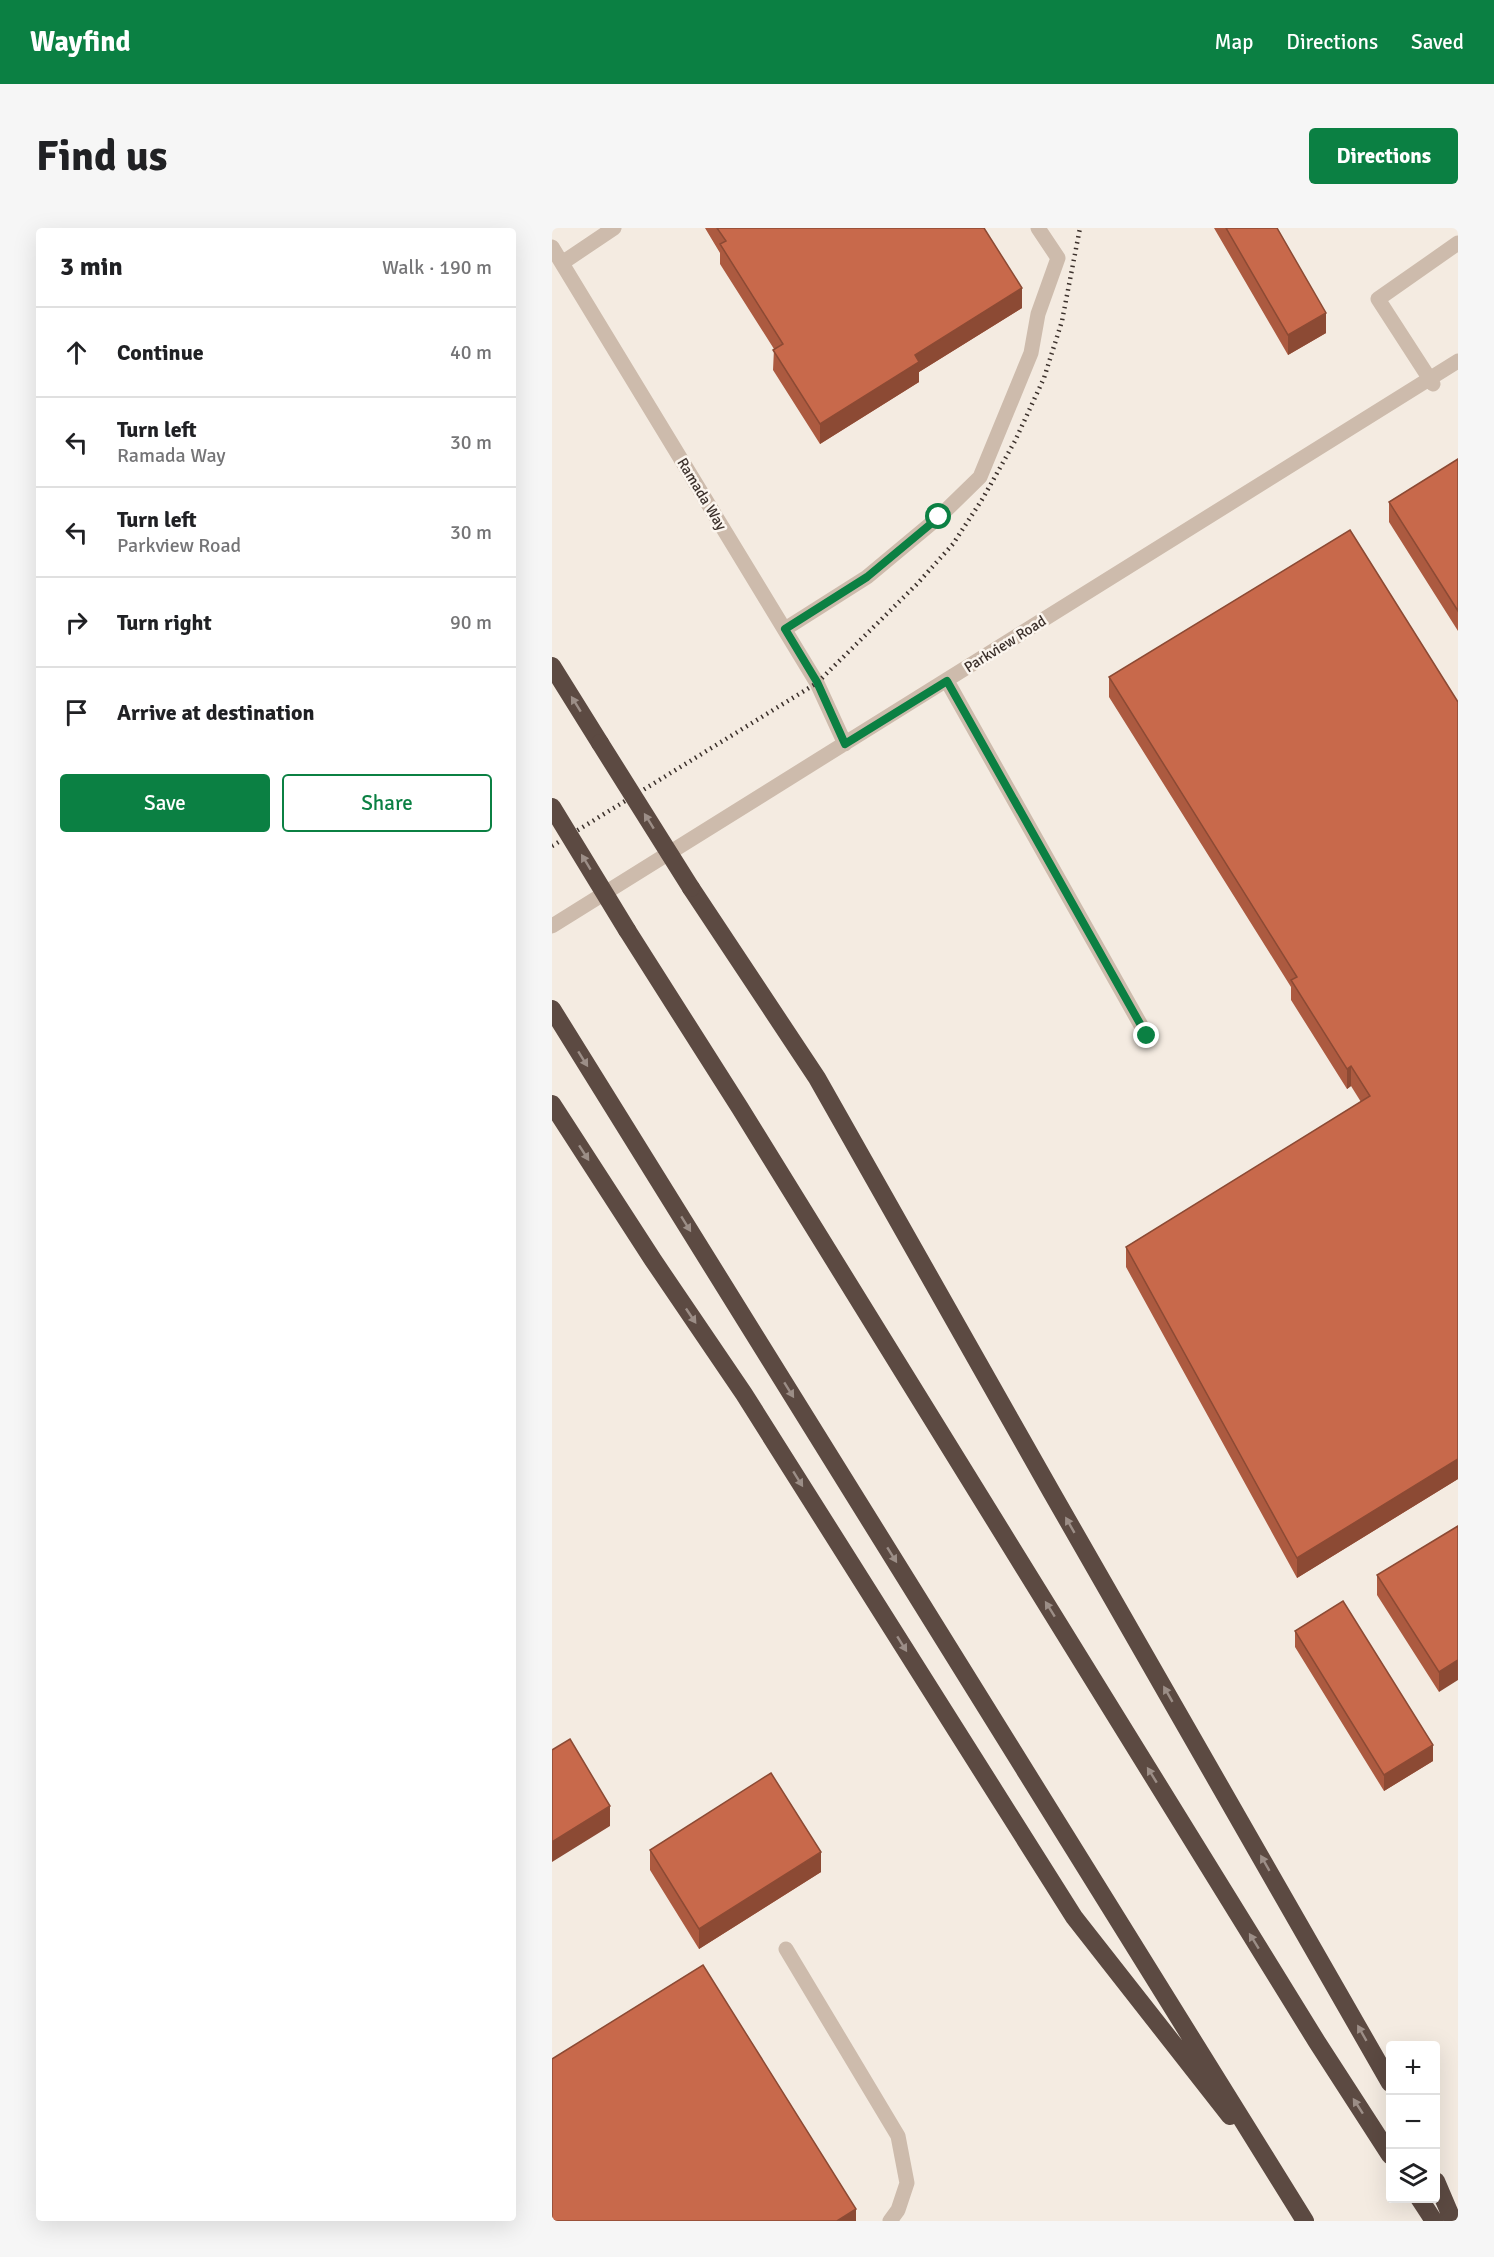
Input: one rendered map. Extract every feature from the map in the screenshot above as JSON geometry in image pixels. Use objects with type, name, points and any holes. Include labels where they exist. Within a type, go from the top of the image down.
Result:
[{"type":"highway","points":[[552,666],[691,888],[817,1078],[1386,2077]]},
{"type":"highway","points":[[552,807],[1317,2042],[1386,2149]]},
{"type":"highway","points":[[552,1009],[1305,2221]]},
{"type":"highway","points":[[552,1104],[653,1260],[744,1394],[1074,1917],[1282,2183]]},
{"type":"highway","points":[[1440,2190],[1454,2221]]},
{"type":"highway","points":[[1422,2203],[1434,2221]]},
{"type":"street","points":[[562,263],[614,228]]},
{"type":"street","points":[[785,629],[867,577],[939,517],[980,477],[1030,353],[1038,314],[1058,258],[1038,228]]},
{"type":"street","points":[[1431,381],[1378,298],[1458,243]]},
{"type":"street","name":"Ramada Way","points":[[552,247],[817,682],[845,744]]},
{"type":"street","name":"Parkview Road","points":[[552,926],[1431,381],[1458,361]]},
{"type":"street","points":[[947,681],[1147,1036]]},
{"type":"street","points":[[786,1949],[898,2136],[907,2183],[898,2210],[890,2221]]},
{"type":"building","points":[[717,228],[984,228],[1022,288],[915,355],[919,362],[820,424],[773,350],[783,344],[720,244],[726,241]]},
{"type":"building","points":[[1226,228],[1277,228],[1326,313],[1288,335]]},
{"type":"building","points":[[1458,459],[1458,611],[1389,502]]},
{"type":"building","points":[[1350,530],[1458,702],[1458,1459],[1297,1558],[1126,1247],[1370,1096],[1351,1066],[1347,1069],[1291,980],[1297,977],[1109,677]]},
{"type":"building","points":[[1458,1526],[1458,1660],[1439,1672],[1377,1575]]},
{"type":"building","points":[[1343,1601],[1433,1745],[1384,1775],[1295,1631]]},
{"type":"building","points":[[570,1739],[610,1806],[552,1842],[552,1750]]},
{"type":"building","points":[[771,1773],[821,1852],[699,1929],[650,1850]]},
{"type":"building","points":[[703,1965],[856,2209],[837,2221],[552,2221],[552,2059]]},
{"type":"railway","points":[[552,846],[817,683],[917,584],[953,544],[983,498],[1015,441],[1044,378],[1062,321],[1080,228]]},
{"type":"route","points":[[939,517],[867,577],[785,629],[817,682],[845,744],[947,681],[1147,1036]]}]
